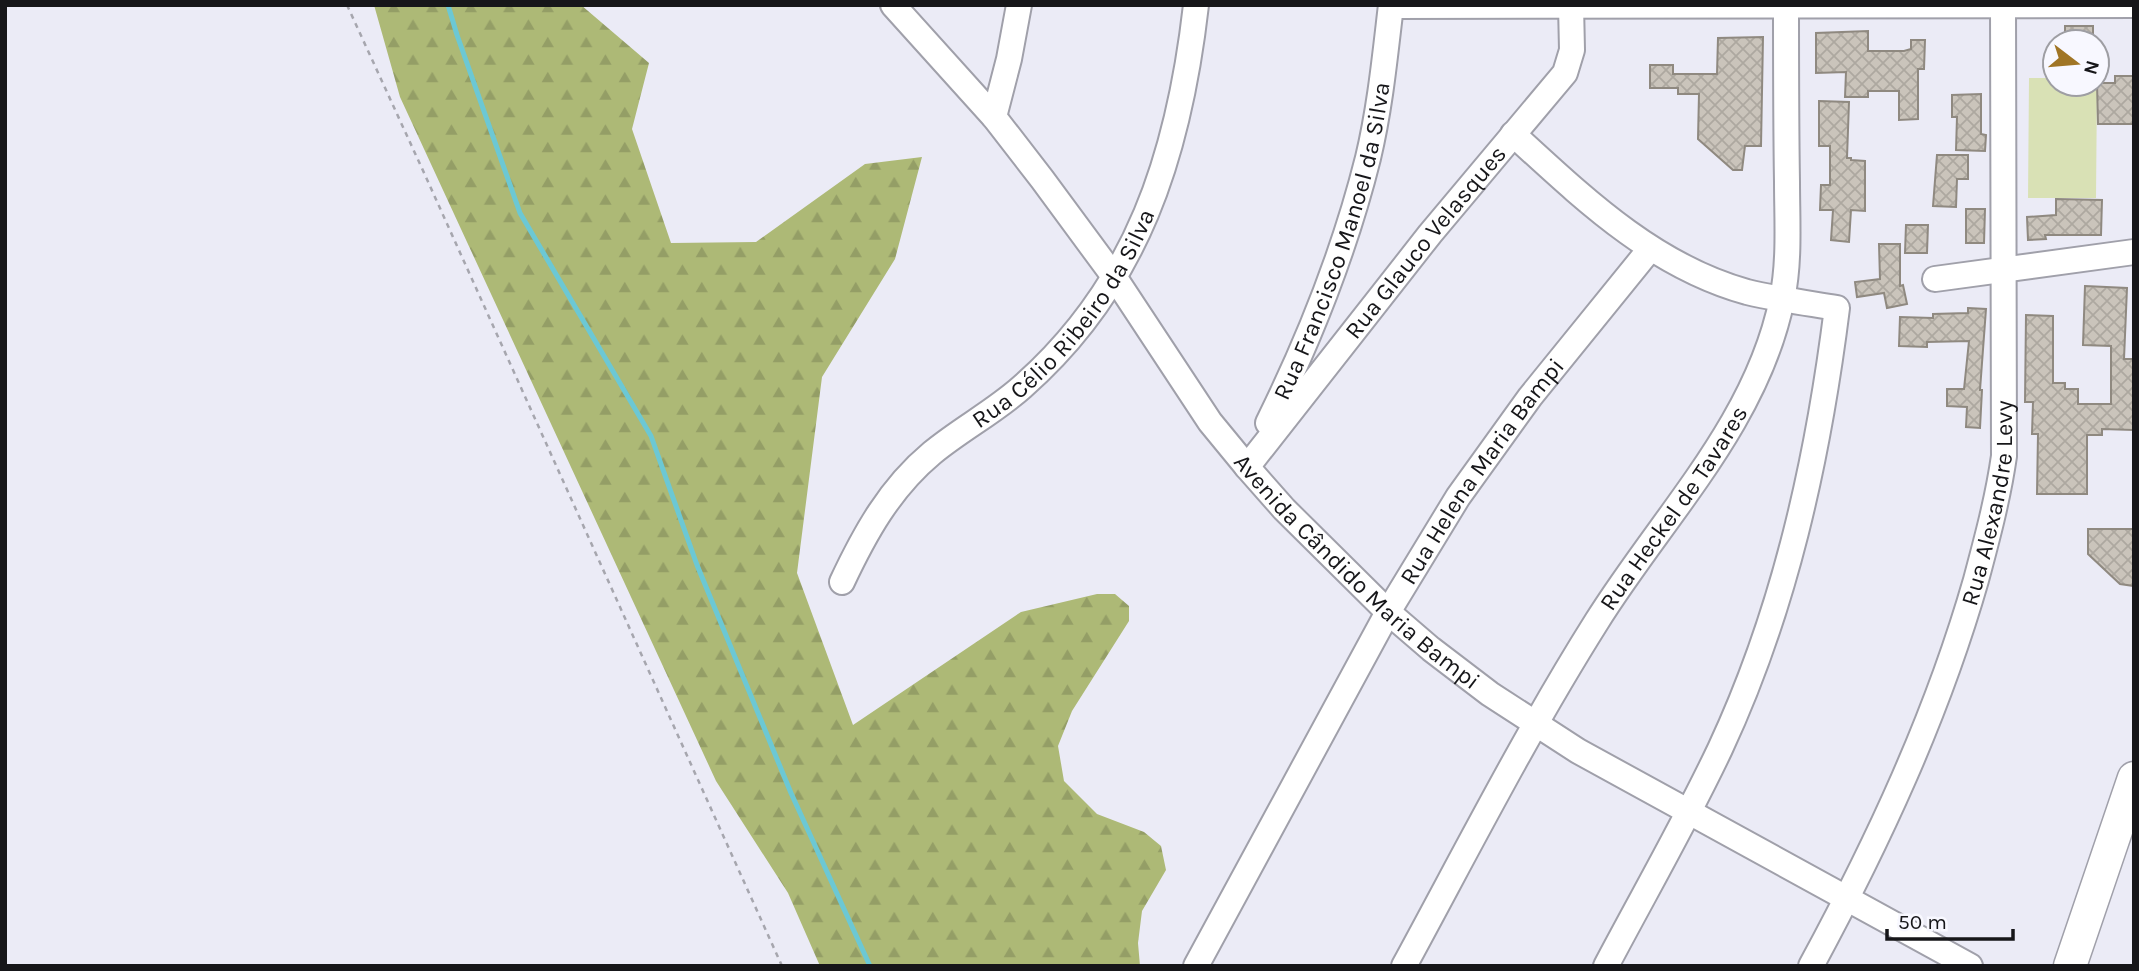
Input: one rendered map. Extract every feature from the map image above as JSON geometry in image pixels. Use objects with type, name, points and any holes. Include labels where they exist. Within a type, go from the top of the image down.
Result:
[{"type":"main road","points":[[2070,966],[2134,778]]},
{"type":"street","name":"Avenida Cândido Maria Bampi","points":[[893,5],[994,117],[1076,223],[1210,422],[1284,509],[1388,612],[1430,649],[1536,725],[1688,812],[1970,966]]},
{"type":"street","points":[[994,117],[1009,60],[1019,5]]},
{"type":"street","name":"Rua Célio Ribeiro da Silva","points":[[842,582],[875,517],[900,482],[933,452],[1003,403],[1051,360],[1080,327],[1115,278],[1140,231],[1162,176],[1186,78],[1196,5]]},
{"type":"street","name":"Rua Glauco Velasques","points":[[1247,467],[1371,307],[1558,83],[1569,65],[1572,50],[1572,5]]},
{"type":"street","name":"Rua Heckel de Tavares","points":[[1404,966],[1536,725],[1625,577],[1724,437],[1747,395],[1765,352],[1782,299],[1787,216],[1786,5]]},
{"type":"street","name":"Rua Alexandre Levy","points":[[1811,966],[1847,899],[1918,749],[1967,611],[1993,520],[2004,456],[2003,5]]},
{"type":"street","points":[[1391,6],[2134,5]]},
{"type":"street","name":"Rua Francisco Manoel da Silva","points":[[1247,467],[1289,381],[1322,303],[1349,226],[1368,156],[1382,82],[1391,6]]},
{"type":"street","points":[[1513,134],[1583,197],[1650,249],[1716,281],[1748,292],[1837,308],[1829,370],[1807,490],[1782,583],[1749,680],[1720,748],[1606,966]]},
{"type":"street","name":"Rua Helena Maria Bampi","points":[[1196,966],[1388,612],[1458,497],[1560,360],[1650,249]]},
{"type":"street","points":[[1936,279],[2134,253]]},
{"type":"path","points":[[347,5],[782,966]]},
{"type":"green space","points":[[374,5],[581,5],[649,63],[632,129],[671,243],[756,242],[865,164],[922,157],[895,259],[822,377],[797,573],[853,725],[1021,612],[1097,594],[1115,594],[1129,606],[1129,621],[1072,711],[1058,746],[1064,781],[1097,814],[1144,832],[1161,846],[1166,870],[1142,911],[1138,943],[1140,966],[820,966],[788,893],[716,781],[400,97]]},
{"type":"green space","points":[[2029,78],[2041,78],[2041,98],[2097,98],[2096,198],[2028,198]]},
{"type":"building","points":[[2065,26],[2093,26],[2093,28]]},
{"type":"building","points":[[1868,31],[1868,51],[1904,51],[1911,49],[1911,40],[1925,40],[1924,69],[1918,69],[1918,119],[1899,120],[1899,91],[1868,91],[1868,97],[1845,97],[1846,72],[1816,73],[1816,33]]},
{"type":"building","points":[[1763,37],[1761,146],[1745,146],[1742,170],[1733,170],[1698,139],[1699,94],[1678,94],[1678,88],[1650,88],[1650,65],[1673,65],[1673,74],[1717,74],[1718,38]]},
{"type":"building","points":[[2115,76],[2134,76],[2134,124],[2098,124],[2097,98],[2111,98],[2111,83],[2115,83]]},
{"type":"building","points":[[1981,94],[1981,134],[1986,135],[1985,151],[1956,150],[1957,117],[1952,117],[1952,95]]},
{"type":"building","points":[[1819,101],[1849,102],[1847,158],[1865,161],[1865,211],[1851,210],[1849,242],[1831,240],[1833,210],[1820,210],[1821,185],[1830,185],[1830,146],[1819,146]]},
{"type":"building","points":[[1937,155],[1968,155],[1968,179],[1957,179],[1956,207],[1933,206]]},
{"type":"building","points":[[2056,199],[2102,200],[2101,235],[2045,235],[2046,239],[2028,240],[2027,217],[2056,215]]},
{"type":"building","points":[[1966,209],[1985,209],[1984,243],[1966,243]]},
{"type":"building","points":[[1906,225],[1928,225],[1927,253],[1905,253]]},
{"type":"building","points":[[1879,244],[1900,244],[1900,286],[1903,285],[1907,304],[1887,308],[1884,293],[1857,297],[1855,282],[1880,279]]},
{"type":"building","points":[[2085,286],[2127,288],[2124,359],[2134,359],[2133,430],[2102,429],[2102,435],[2087,435],[2087,494],[2037,494],[2038,434],[2032,434],[2033,402],[2025,402],[2026,315],[2053,316],[2053,383],[2065,383],[2065,389],[2078,389],[2078,404],[2111,404],[2111,346],[2083,345]]},
{"type":"building","points":[[1968,308],[1986,309],[1980,428],[1966,427],[1967,407],[1947,406],[1947,389],[1964,389],[1969,341],[1927,342],[1927,347],[1899,346],[1900,317],[1933,318],[1933,314],[1968,313]]},
{"type":"building","points":[[2088,529],[2134,529],[2134,586],[2120,584],[2088,554]]},
{"type":"waterway","points":[[448,5],[520,213],[651,436],[697,565],[791,793],[870,966]]}]
